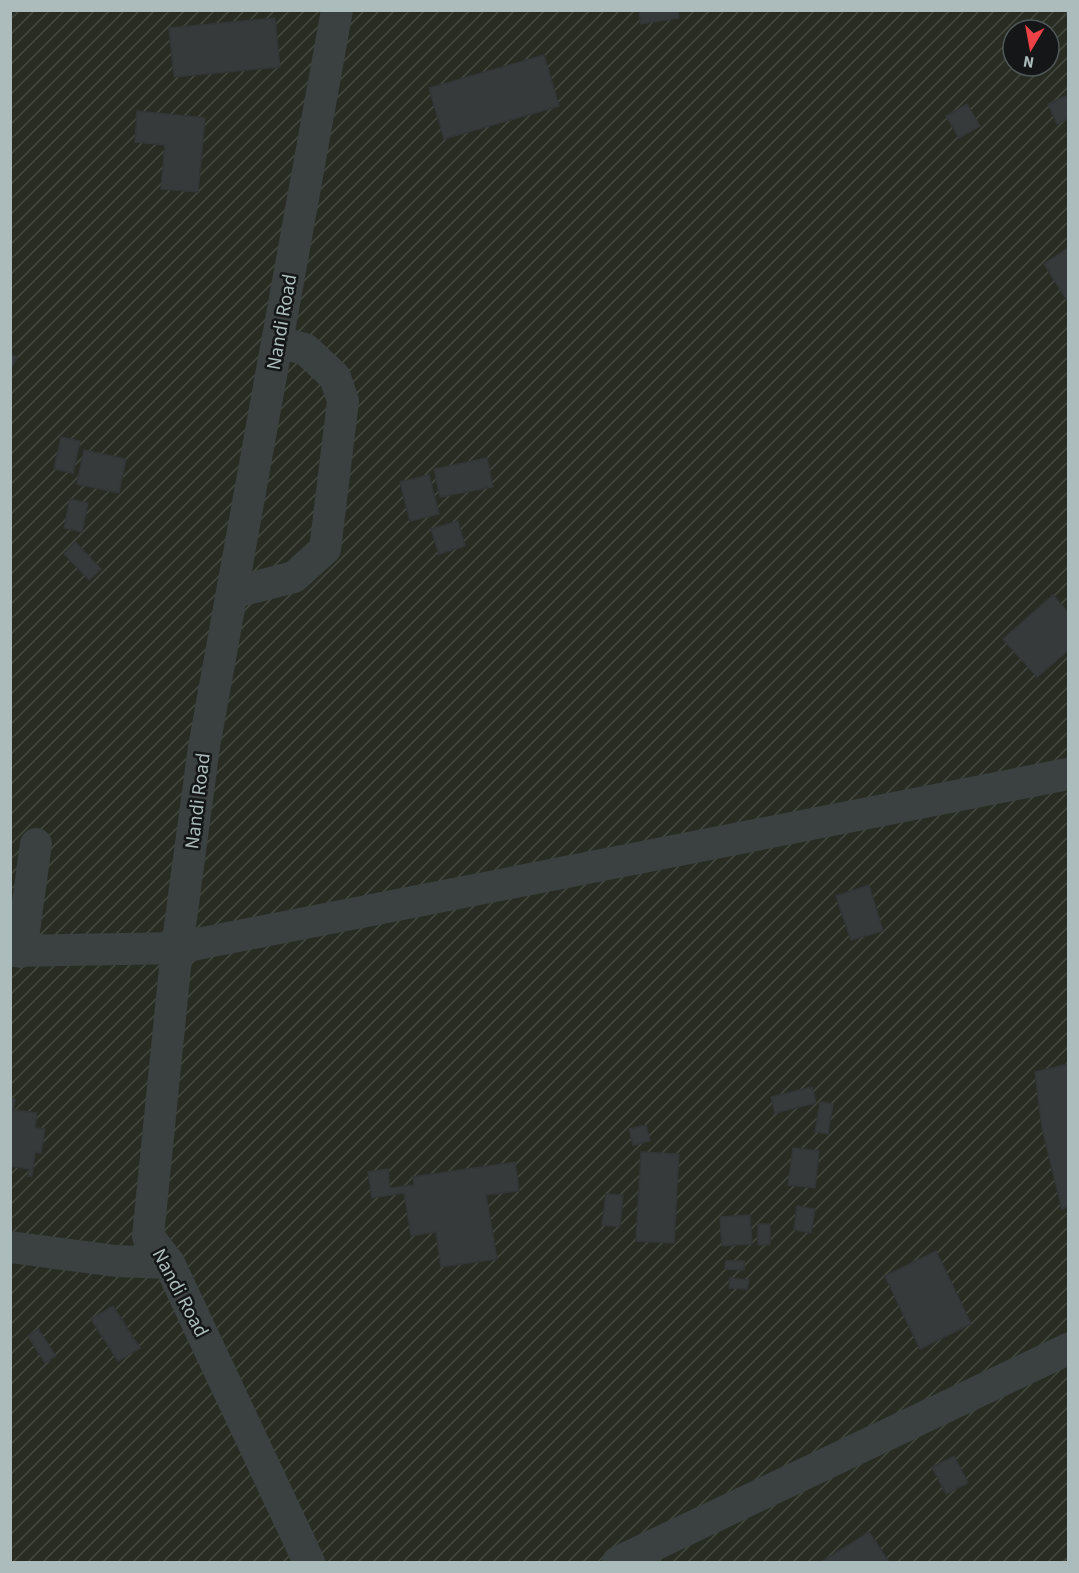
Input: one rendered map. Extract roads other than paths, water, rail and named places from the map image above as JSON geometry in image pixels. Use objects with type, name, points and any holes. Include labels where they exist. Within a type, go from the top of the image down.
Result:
[{"type":"street","name":"Nandi Road","points":[[309,1563],[169,1263],[148,1236],[177,948],[204,747],[337,10]]},
{"type":"street","points":[[232,593],[294,577],[326,549],[343,401],[335,377],[305,349],[278,342]]},
{"type":"street","points":[[36,844],[16,952],[177,948],[1068,774]]},
{"type":"street","points":[[10,1247],[116,1261],[169,1263]]},
{"type":"street","points":[[618,1563],[1068,1349]]}]
